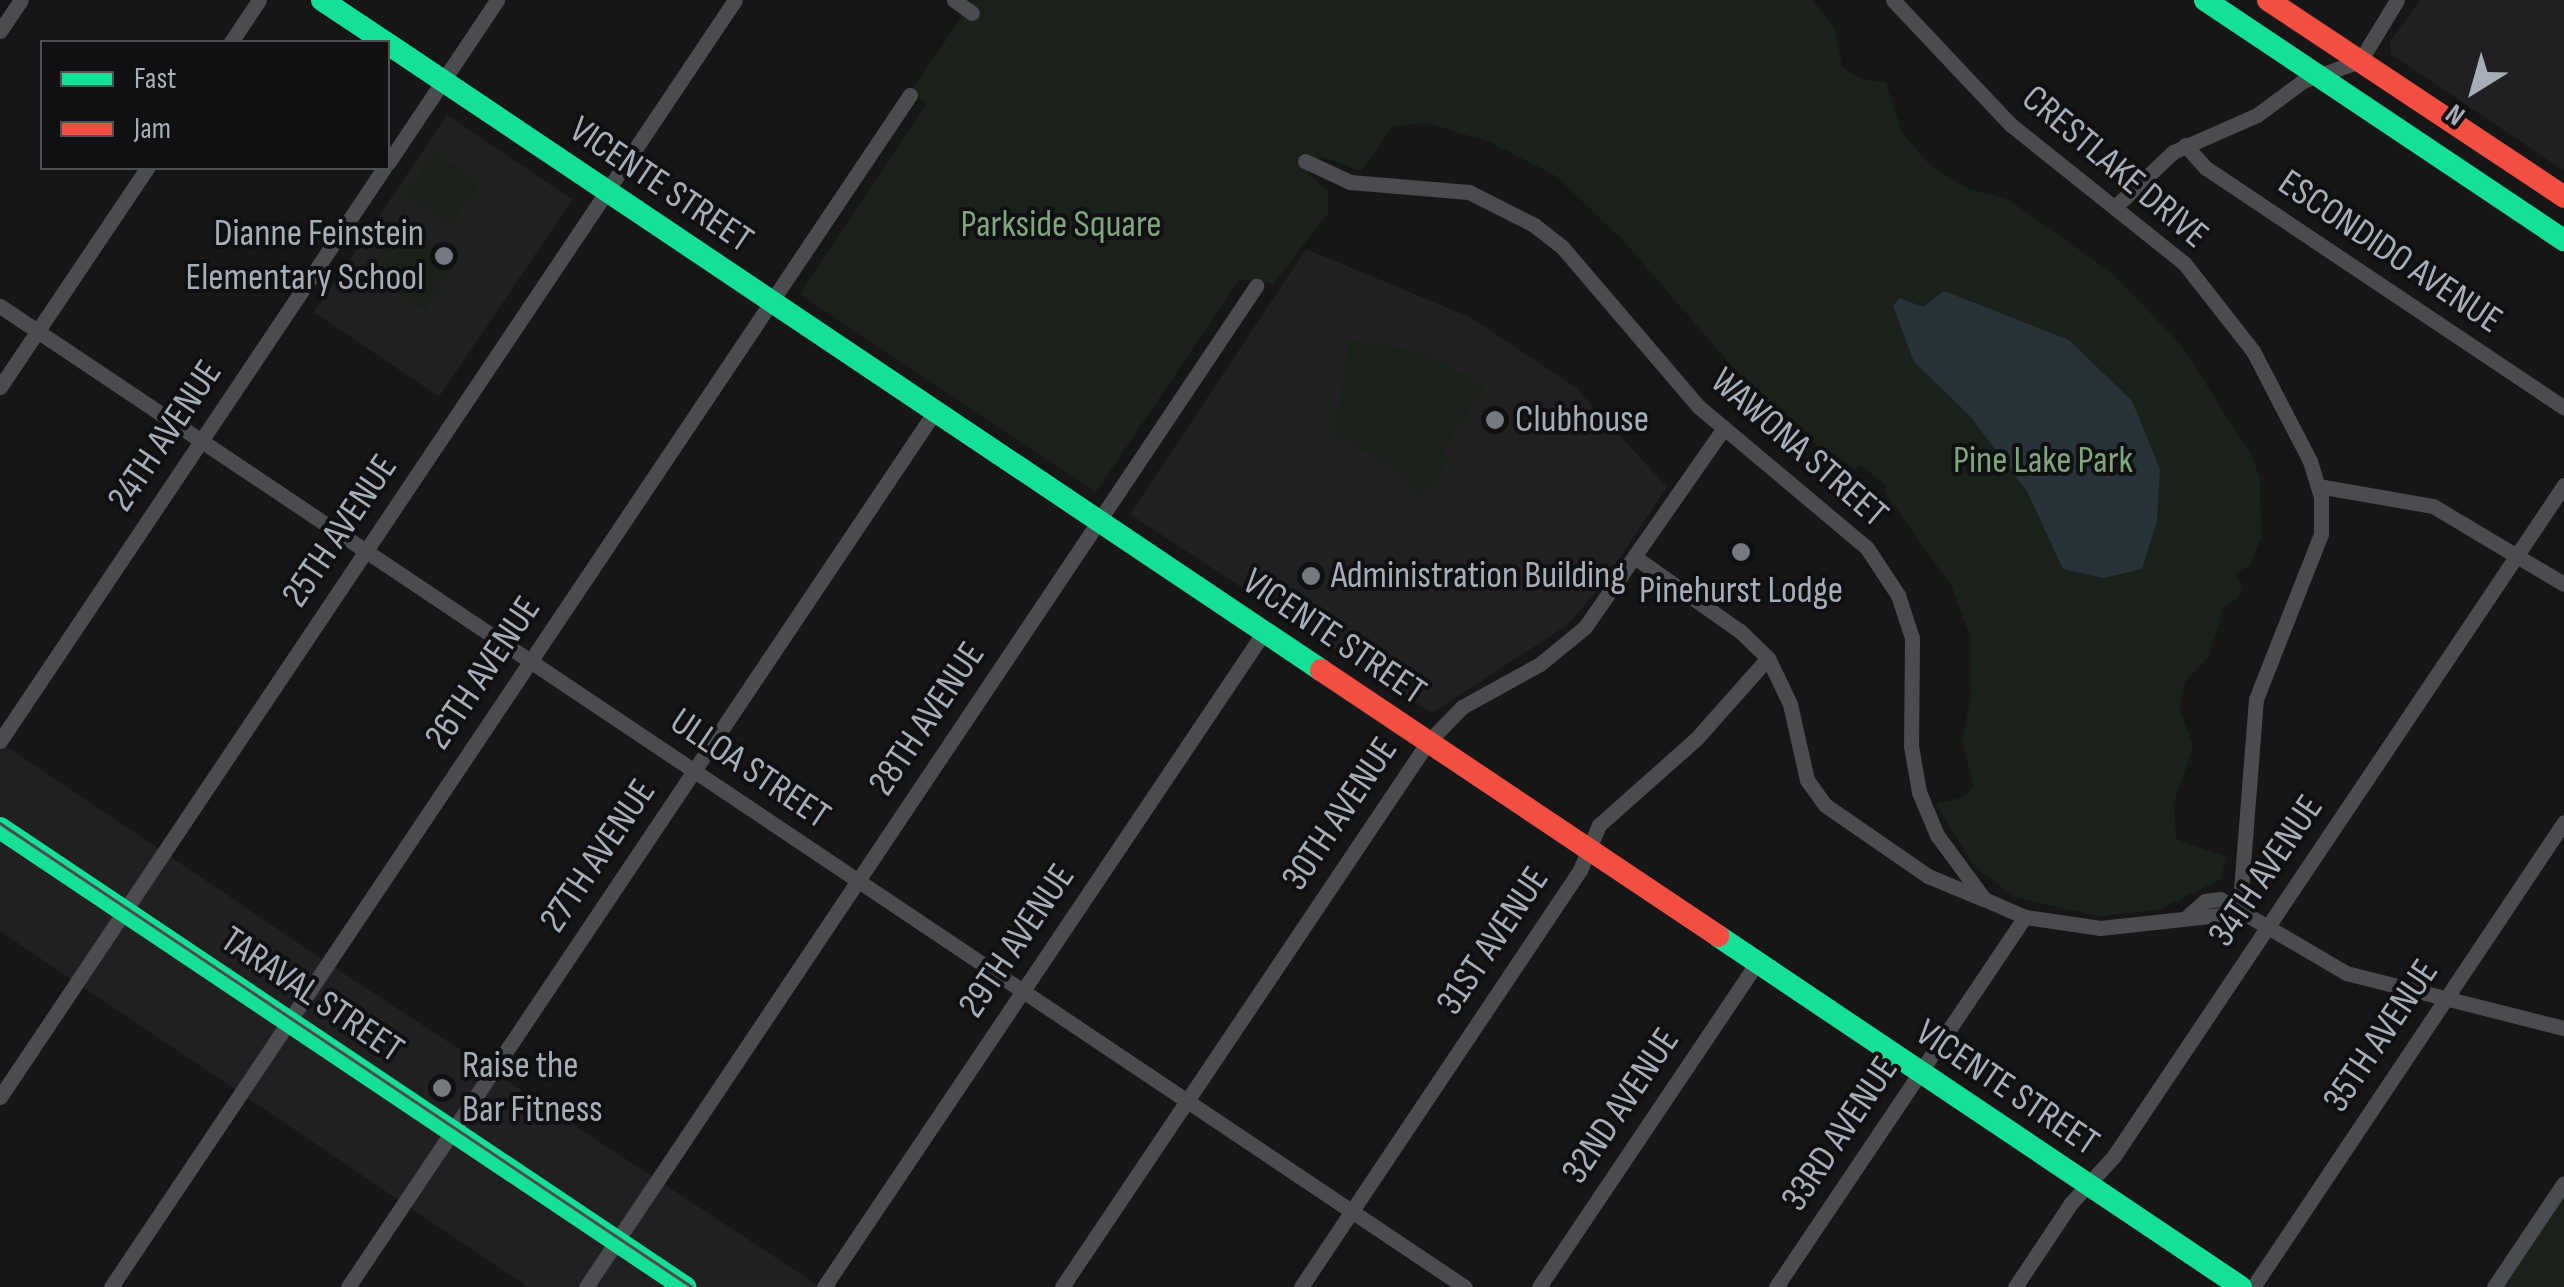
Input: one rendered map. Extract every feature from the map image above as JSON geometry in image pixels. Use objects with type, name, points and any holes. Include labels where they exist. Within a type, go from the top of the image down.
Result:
[{"type":"street","points":[[0,31],[21,0]]},
{"type":"street","points":[[232,40],[259,0]]},
{"type":"street","name":"VICENTE STREET","points":[[322,0],[382,40]]},
{"type":"street","name":"24TH AVENUE","points":[[390,159],[497,0]]},
{"type":"street","name":"25TH AVENUE","points":[[0,1098],[735,0]]},
{"type":"street","points":[[954,0],[972,13]]},
{"type":"street","name":"CRESTLAKE DRIVE","points":[[1892,0],[1992,107],[2184,263],[2238,329],[2290,417],[2318,486],[2322,520],[2315,562],[2268,660],[2253,717],[2239,913]]},
{"type":"street","points":[[2205,0],[2564,240]]},
{"type":"street","points":[[2268,0],[2564,197]]},
{"type":"street","points":[[2117,205],[2151,168],[2185,146],[2246,120],[2317,75],[2360,61],[2397,0]]},
{"type":"street","name":"VICENTE STREET","points":[[390,46],[2242,1287]]},
{"type":"street","name":"26TH AVENUE","points":[[111,1287],[910,95]]},
{"type":"street","name":"ESCONDIDO AVENUE","points":[[2185,146],[2206,168],[2564,408]]},
{"type":"street","name":"WAWONA STREET","points":[[1304,161],[1350,182],[1469,192],[1534,225],[1724,428],[1857,537],[1892,582],[1914,652],[1911,746],[1919,792],[1938,835],[1984,899]]},
{"type":"street","points":[[0,387],[146,170]]},
{"type":"street","name":"24TH AVENUE","points":[[0,742],[383,170]]},
{"type":"street","name":"28TH AVENUE","points":[[586,1287],[1256,286]]},
{"type":"street","name":"ULLOA STREET","points":[[0,306],[1465,1287]]},
{"type":"street","name":"27TH AVENUE","points":[[348,1287],[935,411]]},
{"type":"street","name":"30TH AVENUE","points":[[1062,1287],[1428,742],[1462,707],[1575,637],[1636,558],[1724,428]]},
{"type":"street","name":"34TH AVENUE","points":[[2015,1287],[2266,929],[2564,485]]},
{"type":"street","points":[[2318,486],[2433,506],[2564,584]]},
{"type":"street","points":[[1636,558],[1740,631],[1768,658],[1788,698],[1807,780],[1825,806],[1928,876],[2024,917],[2119,928],[2190,915],[2215,899],[2346,973],[2443,1002],[2564,1028]]},
{"type":"street","name":"29TH AVENUE","points":[[824,1287],[1264,632]]},
{"type":"street","name":"31ST AVENUE","points":[[1300,1287],[1589,850],[1600,825],[1696,739],[1768,658]]},
{"type":"street","name":"35TH AVENUE","points":[[2252,1287],[2564,822]]},
{"type":"street","name":"TARAVAL STREET","points":[[0,828],[685,1287]]},
{"type":"street","name":"33RD AVENUE","points":[[1776,1287],[2024,917]]},
{"type":"street","name":"32ND AVENUE","points":[[1539,1287],[1756,962]]},
{"type":"street","points":[[2494,1287],[2564,1183]]},
{"type":"shaded area","points":[[2420,0],[2564,0],[2564,171],[2391,54],[2390,42]]},
{"type":"shaded area","name":"Dianne Feinstein Elementary School","points":[[447,115],[572,199],[439,397],[314,312]]},
{"type":"shaded area","points":[[1306,249],[1472,318],[1575,387],[1667,487],[1600,588],[1566,626],[1432,713],[1130,514]]},
{"type":"shaded area","points":[[1944,291],[2069,340],[2132,401],[2160,469],[2157,521],[2142,569],[2103,578],[2063,569],[2028,493],[1970,416],[1914,362],[1893,306],[1899,298],[1923,307]]},
{"type":"shaded area","points":[[0,742],[820,1287],[528,1287],[0,931]]},
{"type":"green space","name":"Pine Lake Park","points":[[973,0],[1813,0],[1835,30],[1842,67],[1864,80],[1886,82],[1902,133],[1930,165],[1965,187],[2009,200],[2112,273],[2181,345],[2251,455],[2260,478],[2261,538],[2250,565],[2236,573],[2242,586],[2238,599],[2224,605],[2209,656],[2186,680],[2179,707],[2193,747],[2174,803],[2176,839],[2226,857],[2221,879],[2158,910],[2100,916],[2016,898],[1974,866],[1936,804],[1965,797],[1973,785],[1962,742],[1971,696],[1970,636],[1952,587],[1884,491],[1887,486],[1860,465],[1855,470],[1830,451],[1826,454],[1743,379],[1623,240],[1556,176],[1490,142],[1426,123],[1392,126],[1361,171],[1321,156],[1308,175],[1328,190],[1328,213],[1273,284],[1239,279],[1096,492],[800,294],[927,104],[911,92]]},
{"type":"green space","points":[[434,152],[480,183],[451,226],[405,195]]},
{"type":"green space","points":[[399,227],[456,263],[426,311],[369,275]]},
{"type":"green space","points":[[1349,340],[1424,352],[1485,387],[1443,449],[1448,461],[1425,494],[1412,493],[1403,475],[1335,434]]},
{"type":"green space","points":[[2564,1182],[2564,1287],[2493,1287]]},
{"type":"tram line","points":[[0,823],[692,1287]]},
{"type":"traffic: fast","points":[[322,0],[382,40]]},
{"type":"traffic: fast","points":[[2205,0],[2564,240]]},
{"type":"traffic: fast","points":[[390,45],[1321,670]]},
{"type":"traffic: fast","points":[[0,828],[685,1287]]},
{"type":"traffic: fast","points":[[1718,936],[2241,1287]]},
{"type":"traffic: jam","points":[[2268,0],[2564,197]]},
{"type":"traffic: jam","points":[[1321,670],[1718,936]]},
{"type":"place","name":"Dianne Feinstein Elementary School","points":[[444,256]]},
{"type":"place","name":"Clubhouse","points":[[1495,420]]},
{"type":"place","name":"Pinehurst Lodge","points":[[1741,552]]},
{"type":"place","name":"Administration Building","points":[[1311,576]]},
{"type":"place","name":"Raise the Bar Fitness","points":[[442,1088]]},
{"type":"park label","name":"Parkside Square","points":[[1061,225]]}]
